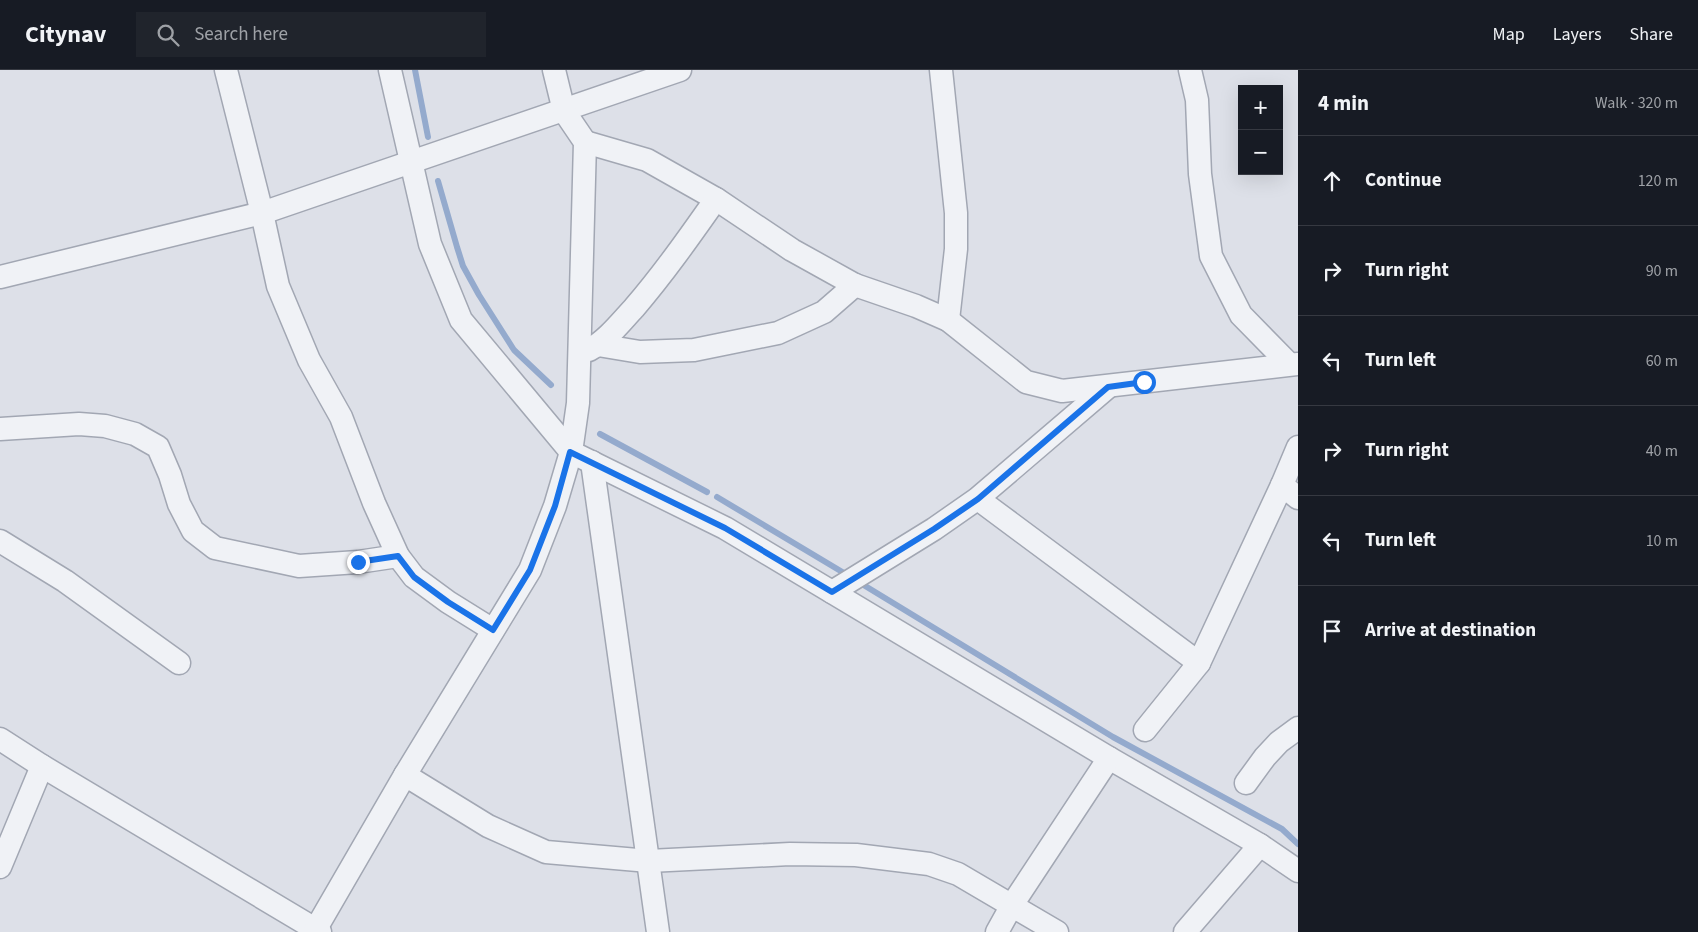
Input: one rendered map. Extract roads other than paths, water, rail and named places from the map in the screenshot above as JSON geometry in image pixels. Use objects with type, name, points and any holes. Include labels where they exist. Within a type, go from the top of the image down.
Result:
[{"type":"street","points":[[226,70],[262,213],[278,286],[309,360],[341,417],[374,503],[398,556],[414,577],[448,602],[493,630]]},
{"type":"street","points":[[390,70],[430,244],[461,320],[570,452],[725,528],[1109,758],[1260,844],[1298,871]]},
{"type":"street","points":[[0,739],[316,931],[406,774],[530,570],[555,506],[570,452],[589,350],[585,142],[564,111],[554,70]]},
{"type":"street","points":[[0,277],[262,213],[680,70]]},
{"type":"street","points":[[942,70],[956,213],[956,249],[948,320]]},
{"type":"street","points":[[1190,70],[1197,100],[1200,174],[1212,256],[1241,315],[1294,364]]},
{"type":"street","points":[[585,142],[647,160],[716,199],[792,250],[855,286],[916,306],[948,320],[1026,382],[1062,391],[1294,364]]},
{"type":"street","points":[[589,350],[619,325],[647,292],[681,249],[716,199]]},
{"type":"street","points":[[589,350],[640,352],[694,350],[778,333],[824,312],[855,286]]},
{"type":"street","points":[[832,592],[934,529],[978,499],[1108,387]]},
{"type":"street","points":[[0,430],[79,424],[105,426],[136,434],[158,447],[179,504],[193,531],[215,548],[299,566],[358,562],[398,556]]},
{"type":"street","points":[[1144,730],[1199,663],[1290,492],[1298,447]]},
{"type":"street","points":[[592,462],[650,861],[658,932]]},
{"type":"street","points":[[978,499],[1199,663]]},
{"type":"street","points":[[0,541],[65,581],[179,663]]},
{"type":"street","points":[[1246,783],[1265,757],[1279,742],[1298,728]]},
{"type":"street","points":[[997,932],[1012,905],[1109,758]]},
{"type":"street","points":[[0,867],[42,766]]},
{"type":"street","points":[[406,774],[488,826],[546,852],[650,861],[790,854],[856,856],[929,864],[958,874],[1057,932]]},
{"type":"street","points":[[1184,932],[1260,844]]},
{"type":"waterway","points":[[415,70],[428,137]]},
{"type":"waterway","points":[[438,181],[463,266],[479,295],[514,350],[551,385]]},
{"type":"waterway","points":[[600,434],[707,492]]},
{"type":"waterway","points":[[717,497],[849,576]]},
{"type":"waterway","points":[[857,581],[1113,737],[1282,829],[1298,844]]}]
